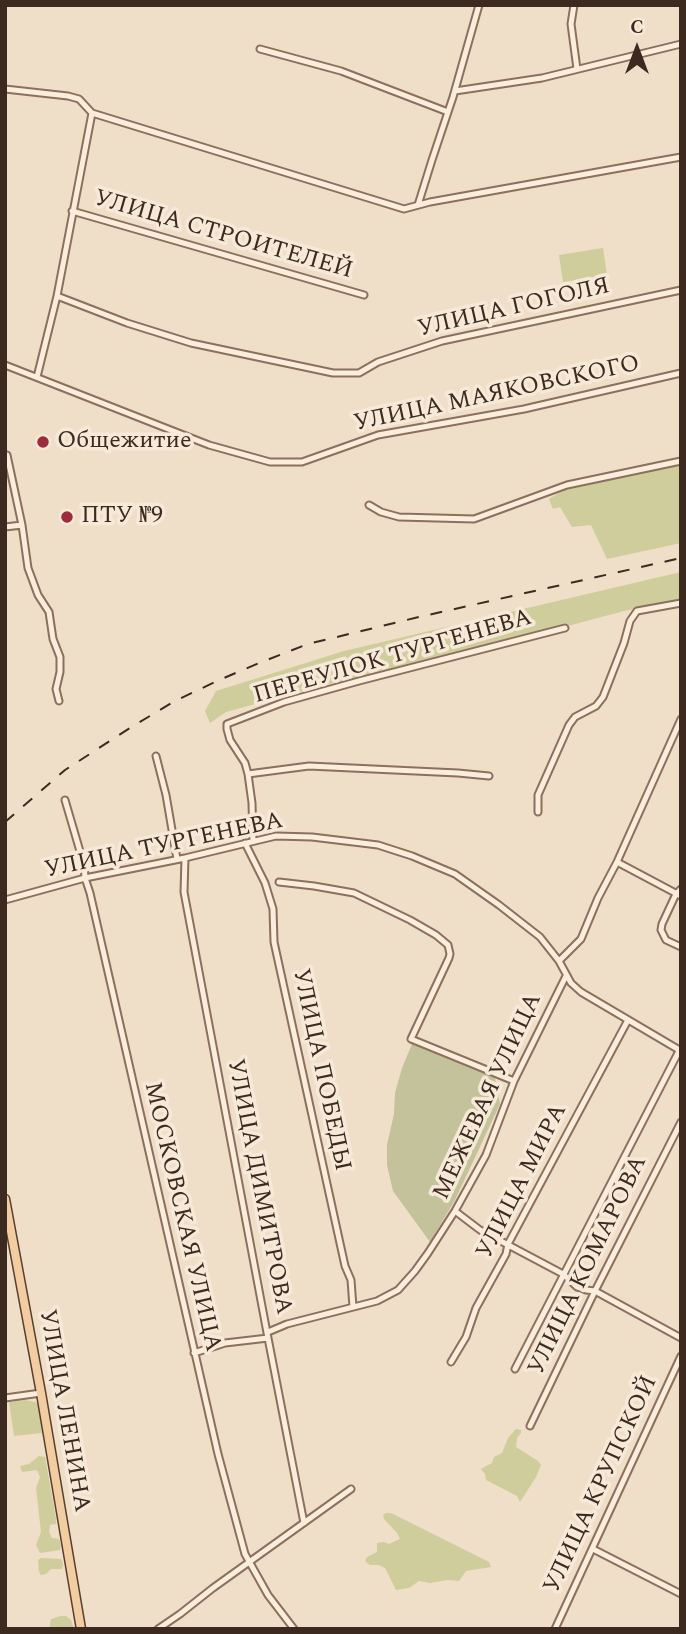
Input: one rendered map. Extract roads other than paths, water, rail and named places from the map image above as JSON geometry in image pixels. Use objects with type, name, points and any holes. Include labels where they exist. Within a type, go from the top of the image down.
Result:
[{"type":"main road","name":"УЛИЦА ЛЕНИНА","points":[[5,1199],[81,1629]]},
{"type":"street","points":[[418,205],[455,91],[479,5]]},
{"type":"street","points":[[574,5],[570,24],[577,69]]},
{"type":"street","points":[[455,91],[542,78],[681,44]]},
{"type":"street","points":[[260,49],[341,71],[448,112]]},
{"type":"street","points":[[5,89],[79,99],[92,113],[404,209],[681,157]]},
{"type":"street","points":[[37,377],[57,296],[92,113]]},
{"type":"street","name":"УЛИЦА СТРОИТЕЛЕЙ","points":[[72,212],[364,295]]},
{"type":"street","name":"УЛИЦА ГОГОЛЯ","points":[[57,296],[127,323],[191,343],[333,373],[359,373],[378,362],[442,341],[681,290]]},
{"type":"street","name":"УЛИЦА МАЯКОВСКОГО","points":[[5,365],[209,445],[270,462],[302,462],[378,435],[524,410],[681,373]]},
{"type":"street","points":[[7,455],[28,568],[38,595],[49,612],[53,639],[60,657],[56,689],[59,701]]},
{"type":"street","points":[[369,505],[399,517],[474,519],[567,485],[681,461]]},
{"type":"street","points":[[5,527],[22,525]]},
{"type":"street","points":[[538,811],[538,795],[569,725],[575,717],[596,706],[603,697],[630,621],[637,611],[681,603]]},
{"type":"street","name":"ПЕРЕУЛОК ТУРГЕНЕВА","points":[[253,841],[248,774],[245,763],[230,740],[227,724],[284,702],[565,628]]},
{"type":"street","points":[[559,961],[571,952],[581,939],[681,719]]},
{"type":"street","points":[[156,756],[177,859]]},
{"type":"street","points":[[248,774],[309,766],[489,776]]},
{"type":"street","name":"МОСКОВСКАЯ УЛИЦА","points":[[65,800],[84,865],[194,1353],[245,1555],[268,1595],[295,1629]]},
{"type":"street","name":"УЛИЦА ТУРГЕНЕВА","points":[[5,900],[85,878],[276,836],[312,837],[377,845],[455,874],[540,937],[559,961],[570,983],[581,992],[680,1051]]},
{"type":"street","name":"УЛИЦА ПОБЕДЫ","points":[[245,843],[265,883],[273,909],[274,942],[345,1266],[351,1280],[354,1307]]},
{"type":"street","name":"УЛИЦА ДИМИТРОВА","points":[[185,858],[184,892],[304,1523]]},
{"type":"street","points":[[617,862],[679,893],[661,930],[666,940],[681,947]]},
{"type":"street","points":[[279,882],[354,893],[436,935],[447,945],[450,954],[411,1039],[514,1081]]},
{"type":"street","name":"МЕЖЕВАЯ УЛИЦА","points":[[194,1353],[225,1343],[268,1335],[287,1324],[377,1301],[398,1290],[428,1253],[486,1156],[514,1081],[566,976]]},
{"type":"street","name":"УЛИЦА МИРА","points":[[451,1362],[466,1337],[476,1308],[506,1254],[508,1244],[628,1020]]},
{"type":"street","points":[[515,1369],[680,1051]]},
{"type":"street","name":"УЛИЦА КОМАРОВА","points":[[530,1426],[681,1122]]},
{"type":"street","points":[[455,1211],[480,1230],[563,1274],[576,1287],[595,1291],[681,1338]]},
{"type":"street","name":"УЛИЦА КРУПСКОЙ","points":[[555,1629],[681,1356]]},
{"type":"street","points":[[5,1398],[41,1393]]},
{"type":"street","points":[[158,1629],[351,1489]]},
{"type":"street","points":[[593,1549],[681,1594]]},
{"type":"railway","points":[[5,822],[65,770],[130,728],[173,702],[259,663],[308,644],[681,558]]},
{"type":"place","name":"Общежитие","points":[[43,442]]},
{"type":"place","name":"ПТУ №9","points":[[67,517]]}]
